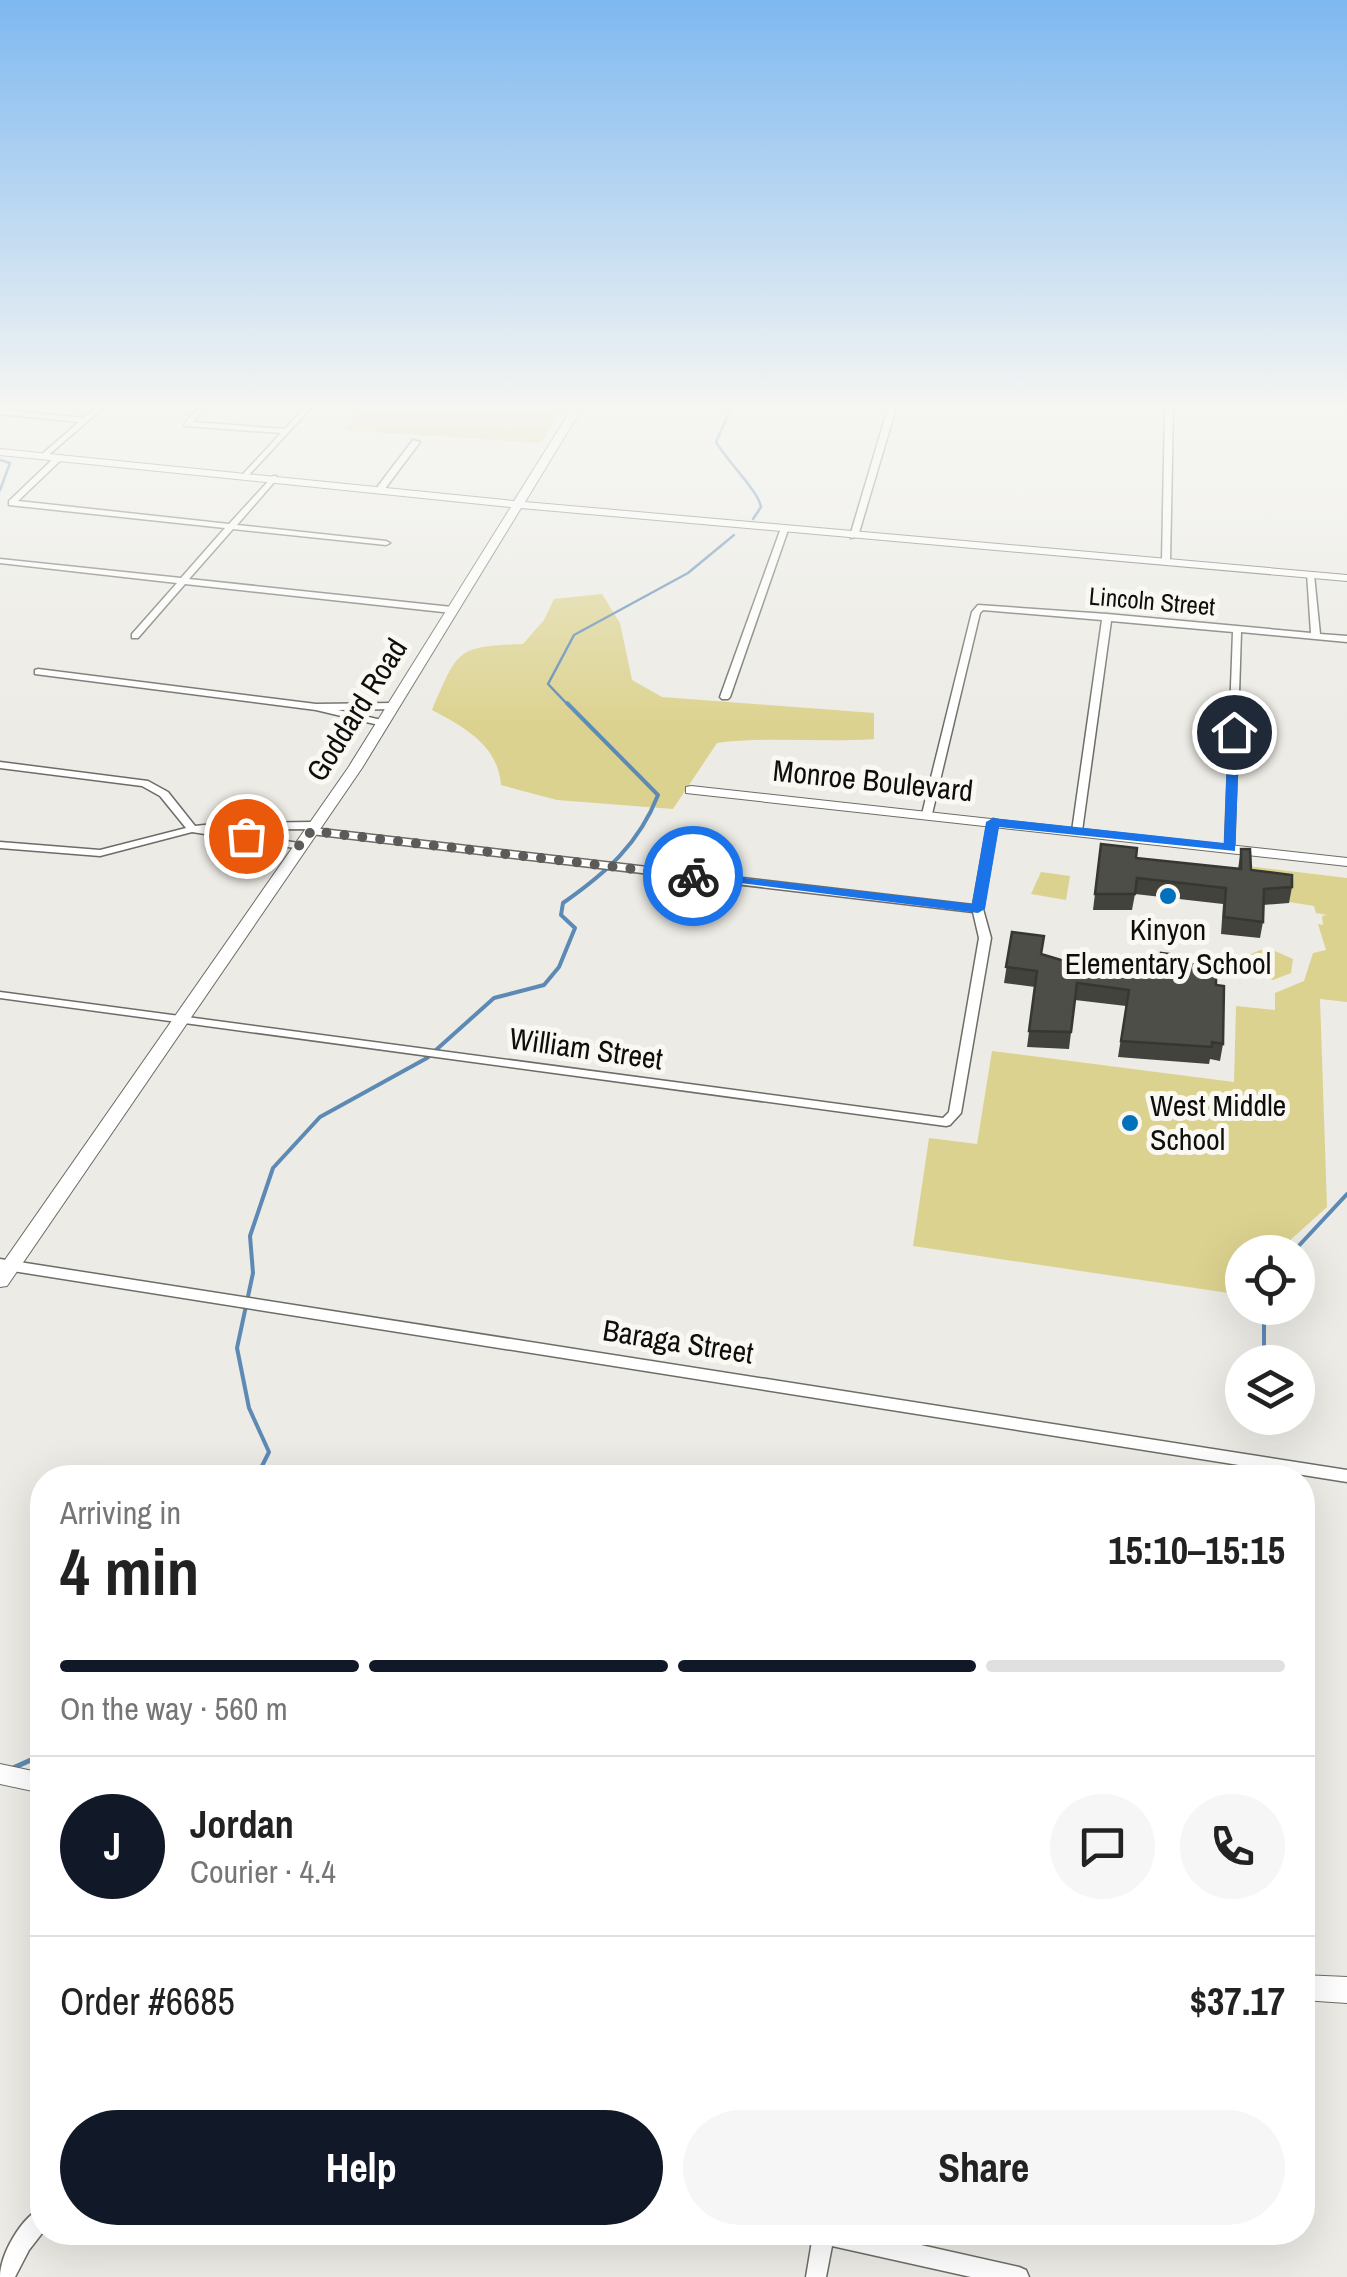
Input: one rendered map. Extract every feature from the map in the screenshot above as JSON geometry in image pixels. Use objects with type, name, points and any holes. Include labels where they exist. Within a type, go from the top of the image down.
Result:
[{"type":"main road","name":"Goddard Road","points":[[0,1281],[5,1265],[181,1018],[383,723],[511,514]]},
{"type":"main road","points":[[629,514],[1347,578]]},
{"type":"main road","name":"Monroe Boulevard","points":[[691,790],[1347,862]]},
{"type":"main road","points":[[0,1774],[30,1780]]},
{"type":"main road","points":[[1315,1988],[1347,1990]]},
{"type":"street","points":[[114,514],[386,543]]},
{"type":"street","points":[[135,636],[240,514]]},
{"type":"street","points":[[854,536],[860,514]]},
{"type":"street","points":[[1166,562],[1167,514]]},
{"type":"street","points":[[725,697],[784,530]]},
{"type":"street","points":[[0,561],[452,610]]},
{"type":"street","points":[[1310,575],[1316,636]]},
{"type":"street","name":"Lincoln Street","points":[[927,814],[976,612],[984,606],[1347,639]]},
{"type":"street","points":[[1076,831],[1107,617]]},
{"type":"street","points":[[1230,848],[1237,629]]},
{"type":"street","points":[[38,672],[316,707],[383,723]]},
{"type":"street","points":[[316,707],[394,706]]},
{"type":"street","points":[[0,765],[146,783],[164,794],[192,829],[309,834],[978,909],[993,822]]},
{"type":"street","points":[[0,845],[100,853],[222,824],[309,834]]},
{"type":"street","name":"William Street","points":[[0,995],[946,1122],[955,1114],[985,938],[978,909]]},
{"type":"street","name":"Baraga Street","points":[[5,1265],[1278,1465]]},
{"type":"street","name":"Baraga Street","points":[[1315,1471],[1347,1476]]},
{"type":"street","points":[[4,2277],[30,2232]]},
{"type":"street","points":[[816,2277],[817,2245]]},
{"type":"street","points":[[870,2245],[1020,2277]]},
{"type":"shaded area","points":[[602,594],[620,623],[632,680],[662,697],[874,713],[874,739],[717,743],[673,809],[557,800],[501,785],[486,748],[432,710],[448,674],[462,655],[471,650],[523,644],[544,620],[554,599]]},
{"type":"shaded area","name":"West Middle School","points":[[1246,866],[1347,878],[1347,1002],[1320,999],[1327,1207],[1296,1235],[1225,1235],[1225,1292],[913,1246],[929,1138],[977,1144],[992,1051],[1234,1082],[1236,1006],[1275,1010],[1275,993],[1304,981],[1313,953],[1326,950],[1318,924],[1323,925],[1322,916],[1327,915],[1316,913],[1314,906],[1289,902],[1249,886]]},
{"type":"shaded area","points":[[1041,872],[1070,876],[1066,900],[1031,894]]},
{"type":"shaded area","points":[[1260,950],[1293,959],[1291,973],[1273,980],[1240,969],[1240,959]]},
{"type":"building","points":[[1101,844],[1137,848],[1136,858],[1241,869],[1241,849],[1250,849],[1251,870],[1292,875],[1292,887],[1264,889],[1263,922],[1224,917],[1226,888],[1137,878],[1135,894],[1095,894]]},
{"type":"building","name":"West Middle School","points":[[1012,932],[1044,936],[1041,954],[1061,960],[1160,969],[1161,953],[1192,957],[1191,964],[1216,967],[1216,985],[1224,986],[1223,1044],[1212,1042],[1212,1047],[1121,1041],[1129,990],[1077,983],[1071,1032],[1029,1031],[1037,971],[1006,967]]},
{"type":"waterway","points":[[753,519],[756,514]]},
{"type":"waterway","points":[[569,706],[548,684],[574,635],[688,573],[734,535]]},
{"type":"waterway","points":[[262,1465],[269,1452],[249,1408],[237,1348],[253,1273],[250,1236],[273,1168],[320,1117],[427,1058],[494,998],[544,985],[559,967],[575,928],[561,915],[563,903],[620,856],[641,828],[658,795],[567,703]]},
{"type":"waterway","points":[[1309,1235],[1347,1194]]},
{"type":"waterway","points":[[1264,1325],[1264,1345]]},
{"type":"waterway","points":[[13,1768],[30,1760]]},
{"type":"way so far","points":[[246,836],[302,846],[311,831],[693,876]]},
{"type":"place","name":"Kinyon Elementary School","points":[[1168,896]]},
{"type":"place","name":"West Middle School","points":[[1130,1123]]},
{"type":"route","points":[[693,876],[978,909],[993,822],[1230,848],[1234,732]]}]
